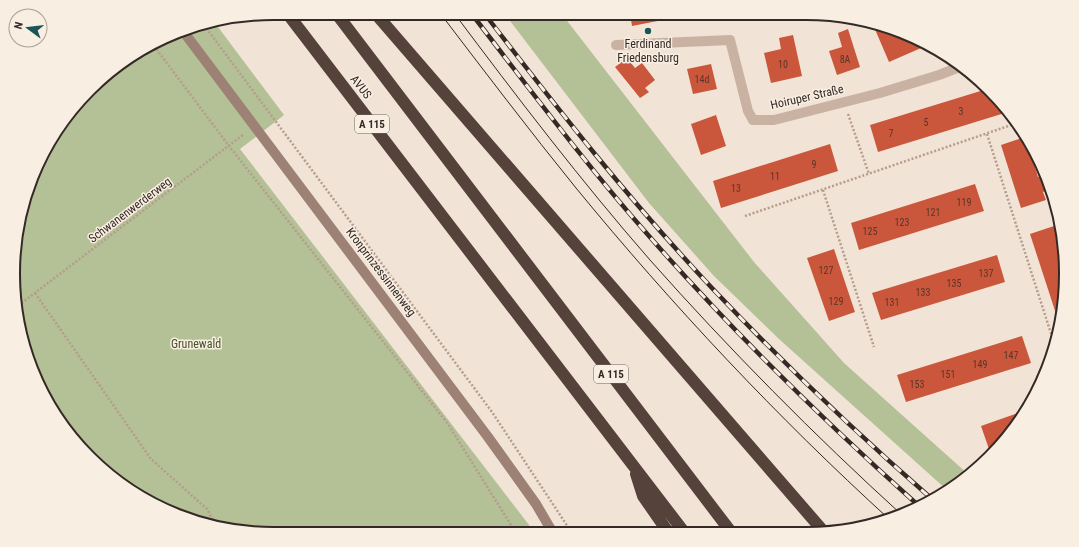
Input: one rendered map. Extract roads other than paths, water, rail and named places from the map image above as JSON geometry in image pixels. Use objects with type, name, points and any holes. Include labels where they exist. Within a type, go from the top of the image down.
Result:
[{"type":"highway","name":"AVUS","points":[[292,20],[633,466]]},
{"type":"highway","name":"AVUS","points":[[341,20],[727,527]]},
{"type":"highway","points":[[381,20],[819,526]]},
{"type":"highway","points":[[633,466],[643,496],[665,527]]},
{"type":"highway","name":"A 115","points":[[633,466],[680,527]]},
{"type":"street","name":"Kronprinzessinnenweg","points":[[186,35],[493,443],[536,504],[549,527]]},
{"type":"street","name":"Hoiruper Straße","points":[[616,45],[730,40],[748,111],[753,120],[774,120],[844,102],[939,75],[955,69]]},
{"type":"tram line","points":[[445,20],[576,188],[650,275],[726,359],[806,441],[884,515]]},
{"type":"tram line","points":[[459,20],[599,200],[650,260],[710,326],[773,391],[897,510]]},
{"type":"railway","points":[[476,20],[603,182],[681,272],[746,341],[814,409],[915,502]]},
{"type":"railway","points":[[489,20],[594,153],[651,221],[711,287],[819,396],[928,495]]},
{"type":"place","name":"Ferdinand Friedensburg","points":[[648,31]]},
{"type":"park label","name":"Grunewald","points":[[196,344]]}]
